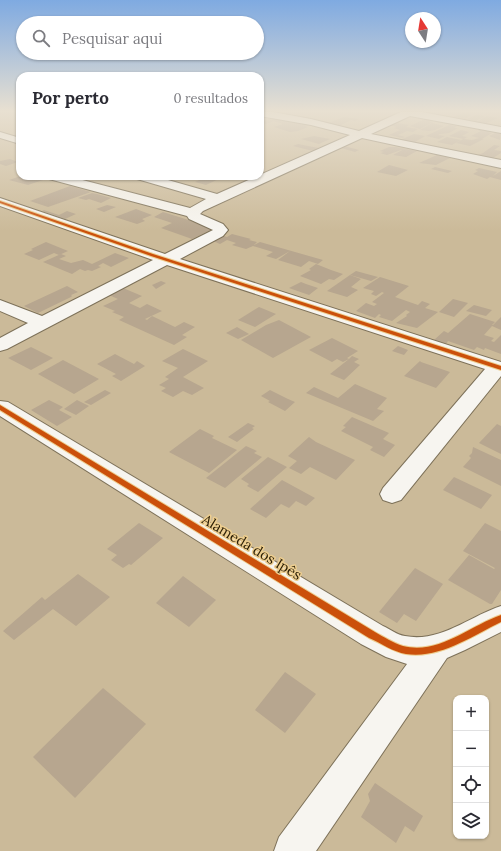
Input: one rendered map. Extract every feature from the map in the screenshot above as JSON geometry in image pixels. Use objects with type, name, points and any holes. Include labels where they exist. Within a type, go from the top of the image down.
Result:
[{"type":"street","points":[[264,179],[325,152]]},
{"type":"street","points":[[443,152],[501,164]]},
{"type":"street","points":[[0,345],[167,260],[220,232],[221,230],[218,227],[195,218],[193,213],[68,180]]},
{"type":"street","points":[[155,180],[219,199]]},
{"type":"street","points":[[193,213],[198,208],[262,180]]},
{"type":"street","points":[[0,202],[167,260],[500,367],[392,494]]},
{"type":"street","points":[[0,305],[42,323]]},
{"type":"street","name":"Alameda dos Ipês","points":[[3,412],[372,635],[405,650],[420,651],[436,649],[501,618]]},
{"type":"street","points":[[293,851],[436,649]]},
{"type":"building","points":[[396,152],[387,155],[380,153]]},
{"type":"building","points":[[399,152],[416,152],[406,157],[393,155]]},
{"type":"building","points":[[501,152],[493,158],[478,155],[483,153]]},
{"type":"building","points":[[437,155],[450,158],[436,165],[419,163]]},
{"type":"building","points":[[10,159],[16,161],[16,163],[6,166],[0,164],[0,161]]},
{"type":"building","points":[[389,165],[408,170],[396,176],[377,172]]},
{"type":"building","points":[[435,167],[452,171],[448,173],[431,169]]},
{"type":"building","points":[[479,168],[497,172],[493,176],[501,171],[501,180],[490,177],[487,179],[473,174],[478,171],[475,170]]},
{"type":"building","points":[[16,178],[16,180],[43,180],[28,185],[9,180]]},
{"type":"building","points":[[199,180],[217,180],[206,185],[195,182]]},
{"type":"building","points":[[70,186],[91,192],[48,207],[30,201]]},
{"type":"building","points":[[92,193],[111,198],[101,203],[89,199],[86,200],[78,198]]},
{"type":"building","points":[[107,205],[116,207],[104,212],[96,209]]},
{"type":"building","points":[[136,209],[152,215],[142,219],[145,221],[137,224],[115,217]]},
{"type":"building","points":[[44,210],[59,215],[67,211],[76,214],[65,219],[42,211]]},
{"type":"building","points":[[163,212],[213,229],[192,239],[161,228],[172,223],[154,217]]},
{"type":"building","points":[[232,234],[257,242],[254,245],[260,242],[323,260],[318,264],[309,261],[301,267],[278,260],[290,251],[276,259],[266,256],[273,252],[253,246],[246,249],[232,245],[236,243],[227,240],[220,244],[213,241]]},
{"type":"building","points":[[46,242],[68,251],[59,255],[54,253],[39,260],[24,254],[33,250],[31,249]]},
{"type":"building","points":[[115,253],[129,258],[111,267],[103,263],[98,266],[101,267],[92,271],[80,269],[72,274],[43,262],[61,254],[66,256],[59,259],[71,263],[83,260],[92,264]]},
{"type":"building","points":[[316,264],[343,274],[334,280],[329,279],[321,284],[300,276],[311,270],[309,269]]},
{"type":"building","points":[[356,271],[378,277],[371,281],[350,275]]},
{"type":"building","points":[[350,275],[361,279],[351,287],[358,290],[347,297],[327,291]]},
{"type":"building","points":[[380,277],[409,286],[395,297],[418,305],[422,301],[430,304],[425,308],[438,312],[417,328],[396,323],[407,316],[406,315],[410,312],[406,310],[392,321],[379,317],[381,315],[379,314],[375,318],[356,311],[366,303],[374,306],[377,304],[372,302],[384,293],[382,292],[376,296],[371,294],[374,291],[363,288]]},
{"type":"building","points":[[161,281],[166,283],[156,289],[152,285]]},
{"type":"building","points":[[301,282],[318,288],[309,295],[289,288]]},
{"type":"building","points":[[67,286],[78,292],[38,313],[24,306]]},
{"type":"building","points":[[123,288],[142,296],[129,303],[140,308],[147,304],[162,311],[145,319],[147,320],[152,316],[175,327],[184,322],[195,327],[182,335],[187,337],[174,345],[119,320],[124,317],[103,306],[118,299],[109,295]]},
{"type":"building","points":[[453,299],[468,303],[454,317],[439,312]]},
{"type":"building","points":[[474,305],[492,310],[486,316],[466,311]]},
{"type":"building","points":[[259,307],[276,314],[255,327],[238,320]]},
{"type":"building","points":[[470,314],[495,322],[492,325],[501,317],[501,330],[492,326],[484,335],[494,338],[491,341],[494,342],[501,335],[501,354],[485,348],[484,350],[477,347],[474,350],[448,341],[446,344],[434,340],[444,331],[448,333]]},
{"type":"building","points":[[279,320],[311,337],[273,358],[241,340],[266,325]]},
{"type":"building","points":[[237,327],[249,334],[238,339],[226,333]]},
{"type":"building","points":[[332,338],[358,351],[343,362],[337,359],[332,362],[309,350]]},
{"type":"building","points":[[398,346],[408,350],[404,355],[392,351]]},
{"type":"building","points":[[31,347],[53,358],[31,370],[8,358]]},
{"type":"building","points":[[183,349],[208,361],[183,377],[204,388],[192,395],[183,391],[173,397],[161,391],[166,388],[159,385],[169,379],[165,377],[178,368],[162,361]]},
{"type":"building","points":[[115,354],[134,364],[137,361],[145,366],[121,381],[112,376],[116,374],[97,364]]},
{"type":"building","points":[[352,356],[359,359],[354,362],[360,365],[344,380],[330,374]]},
{"type":"building","points":[[63,360],[99,379],[74,394],[38,374]]},
{"type":"building","points":[[420,361],[450,372],[436,388],[404,376]]},
{"type":"building","points":[[355,384],[387,398],[377,409],[384,411],[373,421],[306,393],[314,387],[338,398]]},
{"type":"building","points":[[105,390],[111,393],[91,405],[84,402]]},
{"type":"building","points":[[270,390],[295,402],[285,411],[268,402],[270,401],[261,396]]},
{"type":"building","points":[[49,400],[63,407],[59,410],[72,417],[57,426],[31,410]]},
{"type":"building","points":[[77,400],[89,406],[76,415],[64,409]]},
{"type":"building","points":[[352,417],[389,433],[383,439],[395,445],[384,457],[370,450],[373,447],[341,431],[346,427],[343,426]]},
{"type":"building","points":[[248,423],[255,426],[252,428],[254,429],[237,442],[228,437]]},
{"type":"building","points":[[497,424],[501,426],[501,454],[479,443]]},
{"type":"building","points":[[200,429],[214,436],[212,438],[237,450],[209,473],[169,452]]},
{"type":"building","points":[[309,437],[316,442],[355,460],[336,480],[310,467],[301,474],[289,468],[297,461],[288,456]]},
{"type":"building","points":[[246,446],[257,451],[254,453],[262,457],[225,488],[206,478]]},
{"type":"building","points":[[473,447],[501,460],[501,486],[463,467],[471,458],[469,456],[472,453]]},
{"type":"building","points":[[268,457],[287,467],[258,492],[247,486],[249,484],[241,479]]},
{"type":"building","points":[[454,477],[492,495],[481,509],[443,490]]},
{"type":"building","points":[[282,480],[315,498],[306,506],[296,501],[289,508],[281,504],[266,518],[250,509]]},
{"type":"building","points":[[139,523],[163,538],[131,565],[129,564],[123,568],[111,560],[117,555],[107,549]]},
{"type":"building","points":[[485,523],[501,531],[501,590],[492,604],[448,580],[469,555],[494,569],[495,568],[463,551]]},
{"type":"building","points":[[415,568],[443,584],[416,621],[404,614],[397,623],[379,612]]},
{"type":"building","points":[[78,574],[110,597],[76,626],[53,609],[14,640],[3,631],[42,597],[45,600]]},
{"type":"building","points":[[183,576],[216,600],[189,627],[156,603]]},
{"type":"building","points":[[285,672],[316,694],[285,733],[255,710]]},
{"type":"building","points":[[103,688],[146,724],[75,798],[33,757]]},
{"type":"building","points":[[375,783],[423,816],[414,832],[405,826],[396,843],[361,817],[370,801],[368,794]]},
{"type":"cycle path","points":[[0,202],[152,255],[501,368]]},
{"type":"cycle path","points":[[0,407],[372,635],[397,648],[418,651],[442,646],[501,618]]}]
